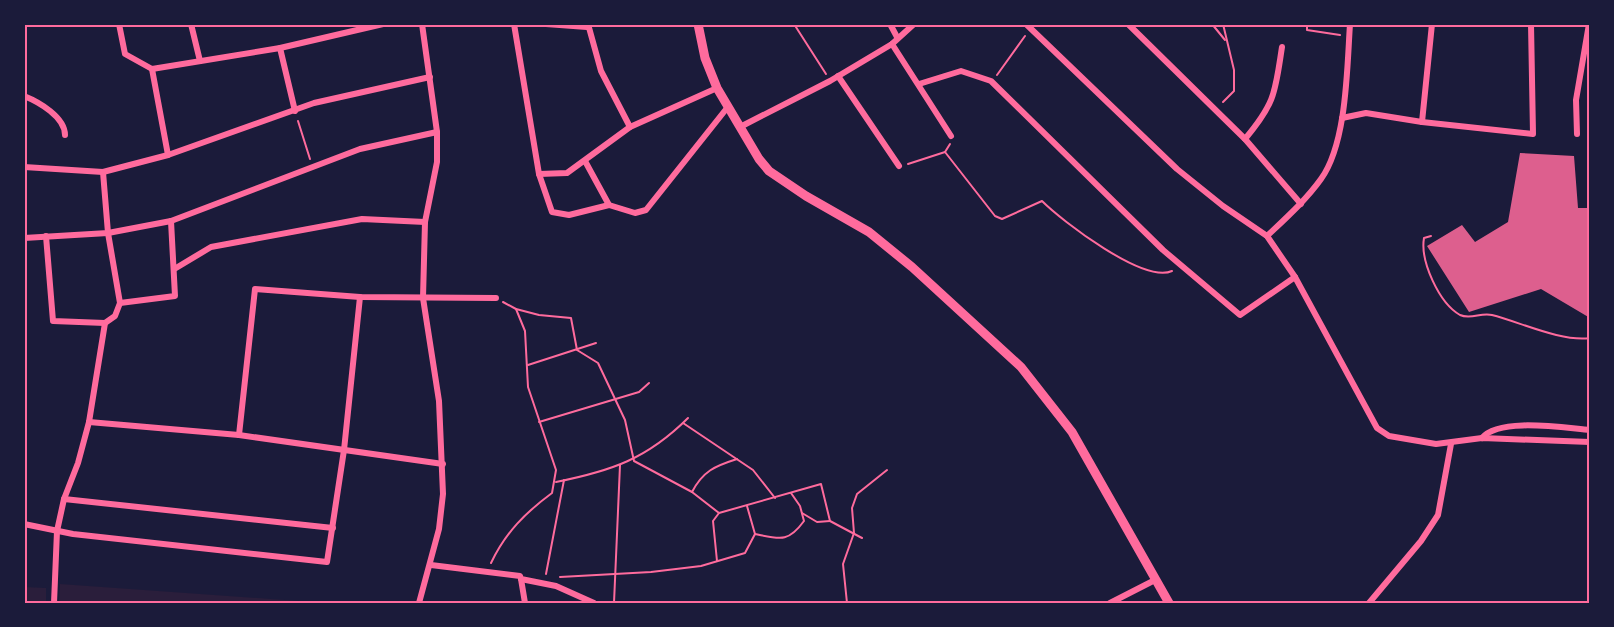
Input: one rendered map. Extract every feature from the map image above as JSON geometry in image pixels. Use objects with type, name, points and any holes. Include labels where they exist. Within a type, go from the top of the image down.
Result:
[{"type":"street","points":[[119,24],[125,54],[152,69],[280,48],[383,24]]},
{"type":"street","points":[[191,24],[200,61]]},
{"type":"street","points":[[419,603],[439,529],[443,464],[439,401],[423,298],[425,222],[437,162],[437,132],[422,24]]},
{"type":"street","points":[[514,24],[539,174],[552,212],[569,215],[609,205],[635,213],[646,210],[728,108]]},
{"type":"street","points":[[546,24],[587,25],[601,71],[630,127]]},
{"type":"street","points":[[698,24],[705,58],[717,88],[759,159],[769,171],[806,196],[869,232],[912,267],[1021,367],[1072,432],[1169,603]]},
{"type":"street","points":[[890,24],[897,37]]},
{"type":"street","points":[[740,127],[830,81],[892,44],[897,37],[915,24]]},
{"type":"street","points":[[1128,24],[1245,139],[1301,204]]},
{"type":"street","points":[[1267,236],[1301,204],[1323,177],[1342,118],[1350,24]]},
{"type":"street","points":[[1422,122],[1432,24]]},
{"type":"street","points":[[1342,118],[1366,113],[1422,122],[1533,134],[1531,24]]},
{"type":"street","points":[[1577,134],[1576,100],[1589,24]]},
{"type":"street","points":[[1028,26],[1177,169],[1223,206],[1267,236],[1295,277],[1377,428],[1389,436],[1452,444],[1482,438],[1590,442]]},
{"type":"street","points":[[892,44],[951,135]]},
{"type":"street","points":[[1245,139],[1264,117],[1273,100],[1282,46]]},
{"type":"street","points":[[280,48],[295,111]]},
{"type":"street","points":[[152,69],[168,155]]},
{"type":"street","points":[[920,84],[961,71],[991,81],[1072,163],[1178,263],[1240,315],[1295,277]]},
{"type":"street","points":[[838,76],[899,166]]},
{"type":"street","points":[[24,167],[103,172],[168,155],[314,103],[430,77]]},
{"type":"street","points":[[539,174],[567,173],[585,161],[604,143],[630,127],[717,88]]},
{"type":"street","points":[[24,96],[36,101],[59,120],[64,135]]},
{"type":"street","points":[[24,238],[108,233],[171,221],[360,149],[437,132]]},
{"type":"street","points":[[585,161],[609,205]]},
{"type":"street","points":[[46,236],[53,321],[105,323],[115,316],[120,303],[108,233],[103,172]]},
{"type":"street","points":[[176,268],[211,247],[362,219],[425,222]]},
{"type":"street","points":[[120,303],[175,296],[176,268],[171,221]]},
{"type":"street","points":[[239,435],[255,289],[360,297],[496,298]]},
{"type":"street","points":[[24,524],[57,531],[327,562],[344,450],[360,297]]},
{"type":"street","points":[[54,603],[57,531],[64,499],[78,463],[89,422],[105,323]]},
{"type":"street","points":[[89,422],[239,435],[443,464]]},
{"type":"street","points":[[1482,438],[1487,432],[1504,426],[1590,430]]},
{"type":"street","points":[[1369,603],[1421,541],[1438,515],[1452,444]]},
{"type":"street","points":[[64,499],[333,528]]},
{"type":"street","points":[[431,565],[514,575],[521,579],[545,580],[594,603]]},
{"type":"street","points":[[521,579],[525,603]]},
{"type":"street","points":[[1110,603],[1155,580]]},
{"type":"path","points":[[794,24],[830,81]]},
{"type":"path","points":[[1212,24],[1226,40]]},
{"type":"path","points":[[1215,111],[1234,92],[1234,70],[1223,24]]},
{"type":"path","points":[[1307,24],[1307,30],[1349,36]]},
{"type":"path","points":[[991,81],[1028,26]]},
{"type":"path","points":[[295,111],[312,167]]},
{"type":"path","points":[[945,152],[951,135]]},
{"type":"path","points":[[899,166],[945,152]]},
{"type":"path","points":[[945,152],[995,216],[1002,219],[1042,201],[1065,224],[1143,269],[1168,273],[1178,263]]},
{"type":"path","points":[[1431,236],[1424,238],[1423,248],[1437,289],[1460,315],[1467,317],[1489,314],[1562,336],[1590,338]]},
{"type":"path","points":[[496,298],[516,309],[539,315],[571,318],[577,350],[598,363],[625,420],[634,461],[692,492],[719,513]]},
{"type":"path","points":[[486,572],[500,545],[522,515],[552,493],[556,470],[528,387],[525,331],[516,309]]},
{"type":"path","points":[[528,365],[597,343]]},
{"type":"path","points":[[540,422],[639,392],[649,383]]},
{"type":"path","points":[[554,482],[634,461],[664,442],[688,418]]},
{"type":"path","points":[[683,423],[753,470],[775,498]]},
{"type":"path","points":[[692,492],[699,479],[712,467],[737,459]]},
{"type":"path","points":[[614,603],[618,574],[620,465]]},
{"type":"path","points":[[847,603],[843,564],[854,533],[852,508],[857,494],[887,470]]},
{"type":"path","points":[[564,480],[545,580],[701,566],[745,553],[755,534],[747,506]]},
{"type":"path","points":[[717,561],[713,521],[719,513],[821,484],[830,521]]},
{"type":"path","points":[[755,534],[779,539],[794,534],[804,521],[791,493]]},
{"type":"path","points":[[802,513],[817,522],[830,521],[848,533],[854,533],[862,538]]},
{"type":"shaded area","points":[[60,584],[326,603],[59,603]]},
{"type":"shaded area","points":[[24,587],[46,588],[46,603],[24,603]]},
{"type":"building","points":[[1520,153],[1574,156],[1578,208],[1590,208],[1590,318],[1541,289],[1469,312],[1427,246],[1462,225],[1475,242],[1508,222]]}]
